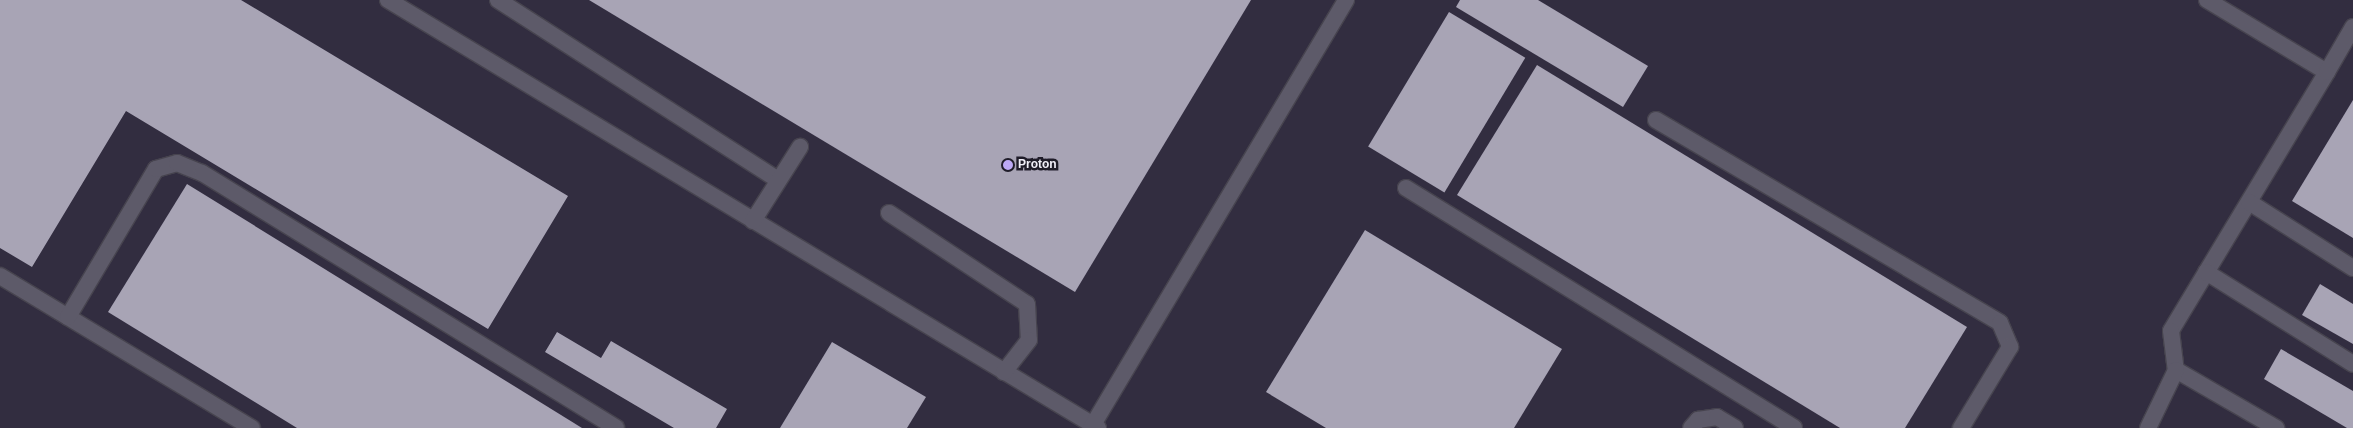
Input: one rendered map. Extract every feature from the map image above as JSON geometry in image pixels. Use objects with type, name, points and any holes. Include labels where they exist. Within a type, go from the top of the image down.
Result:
[{"type":"lane","points":[[388,0],[1094,427],[1346,0]]},
{"type":"lane","points":[[498,0],[778,180]]},
{"type":"lane","points":[[2207,0],[2327,72]]},
{"type":"lane","points":[[2148,428],[2176,370],[2171,331],[2353,27]]},
{"type":"lane","points":[[1656,120],[2000,323],[2010,347],[1961,428]]},
{"type":"lane","points":[[753,221],[800,147]]},
{"type":"lane","points":[[68,317],[156,169],[177,163],[202,173],[616,428]]},
{"type":"lane","points":[[1406,188],[1794,428]]},
{"type":"lane","points":[[2249,202],[2353,268]]},
{"type":"lane","points":[[889,213],[1027,304],[1029,340],[1004,372]]},
{"type":"lane","points":[[2206,272],[2353,364]]},
{"type":"lane","points":[[0,276],[252,428]]},
{"type":"lane","points":[[2176,370],[2276,428]]},
{"type":"lane","points":[[1690,428],[1698,420],[1718,417],[1735,428]]},
{"type":"shaded area","points":[[0,0],[2353,0],[2353,428],[0,428]]},
{"type":"building","points":[[0,0],[241,0],[568,196],[488,329],[126,111],[32,267],[0,248]]},
{"type":"building","name":"Proton","points":[[589,0],[1251,0],[1075,292]]},
{"type":"building","points":[[1460,0],[1538,0],[1648,66],[1623,107],[1456,7]]},
{"type":"building","points":[[1449,12],[1525,58],[1444,192],[1368,147]]},
{"type":"building","points":[[1537,65],[1967,327],[1905,428],[1840,428],[1457,195]]},
{"type":"building","points":[[2353,100],[2353,238],[2292,201]]},
{"type":"building","points":[[187,184],[582,428],[297,428],[108,312]]},
{"type":"building","points":[[1365,230],[1562,349],[1514,428],[1326,428],[1266,392]]},
{"type":"building","points":[[2320,284],[2353,304],[2353,344],[2302,315]]},
{"type":"building","points":[[557,332],[601,358],[611,341],[727,409],[716,428],[674,428],[545,352]]},
{"type":"building","points":[[832,342],[926,397],[907,428],[780,428]]},
{"type":"building","points":[[2281,349],[2353,391],[2353,428],[2347,428],[2264,379]]},
{"type":"place","name":"Proton","points":[[1008,165]]}]
